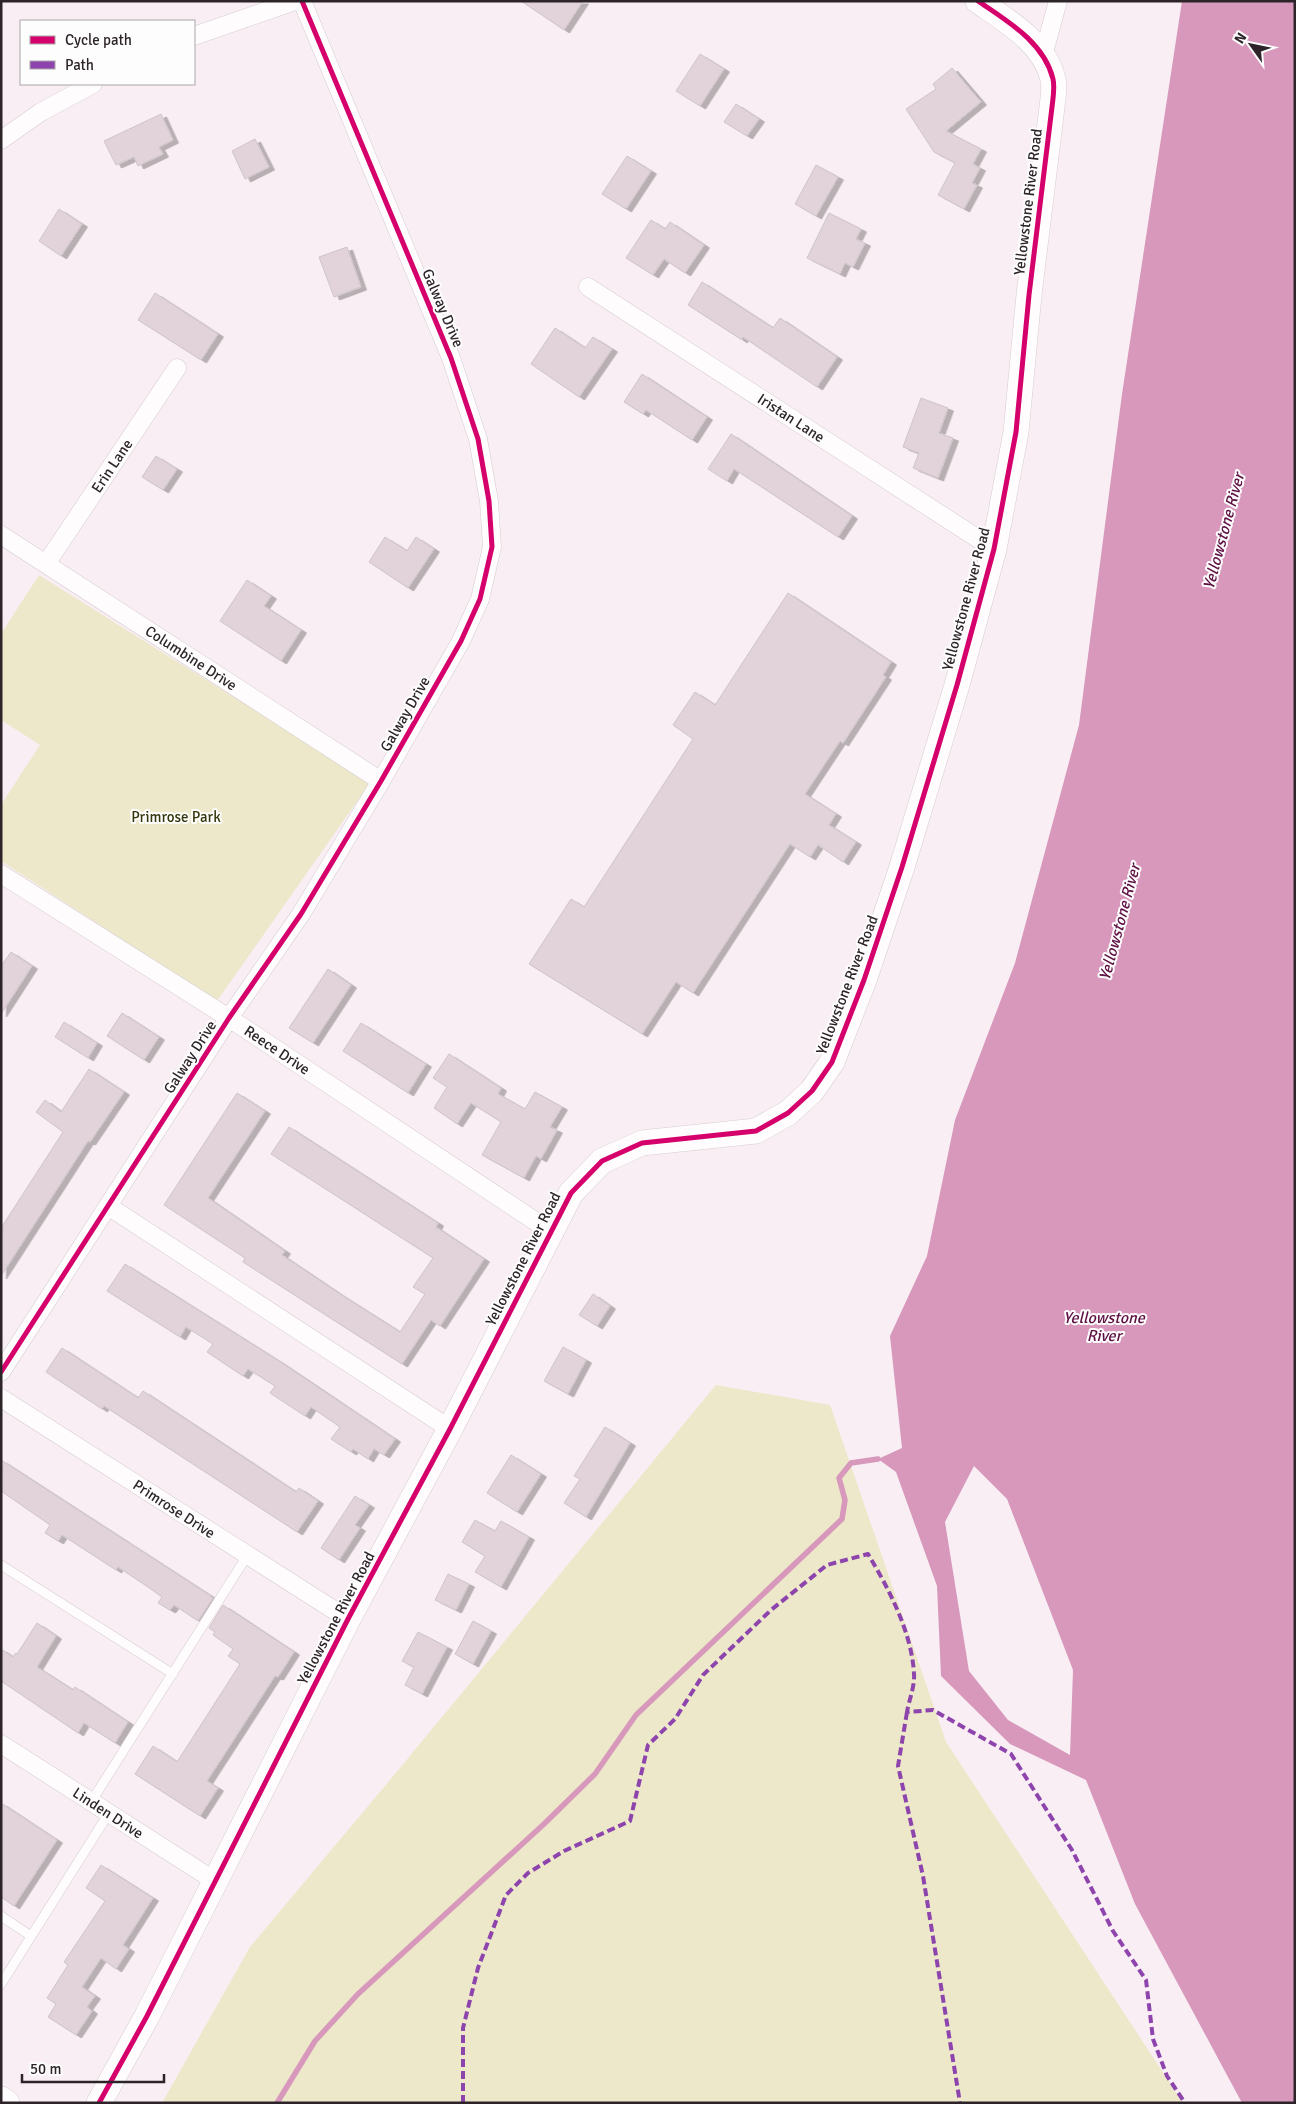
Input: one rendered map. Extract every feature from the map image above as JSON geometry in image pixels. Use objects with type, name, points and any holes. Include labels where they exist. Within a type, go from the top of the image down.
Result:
[{"type":"street","points":[[195,36],[295,1]]},
{"type":"street","name":"Galway Drive","points":[[1,1372],[230,1018],[301,914],[381,781],[461,641],[480,598],[492,547],[488,501],[478,439],[451,358],[302,1]]},
{"type":"street","name":"Yellowstone River Road","points":[[98,2103],[147,2016],[348,1619],[450,1429],[571,1193],[602,1162],[642,1143],[756,1131],[788,1113],[812,1091],[832,1062],[864,980],[902,867],[957,685],[994,549],[1016,432],[1029,295],[1052,107],[1053,80],[1043,56],[1020,30],[978,1]]},
{"type":"street","points":[[1043,56],[1058,1]]},
{"type":"street","points":[[1,140],[41,112],[91,85]]},
{"type":"street","name":"Iristan Lane","points":[[588,287],[994,549]]},
{"type":"street","name":"Erin Lane","points":[[46,564],[177,368]]},
{"type":"street","name":"Columbine Drive","points":[[1,535],[381,781]]},
{"type":"street","name":"Reece Drive","points":[[1,874],[230,1018],[550,1232]]},
{"type":"street","points":[[108,1206],[450,1429]]},
{"type":"street","name":"Primrose Drive","points":[[1,1398],[348,1619]]},
{"type":"street","name":"Linden Drive","points":[[1,1744],[216,1881]]},
{"type":"street","points":[[1,2099],[7,2103]]},
{"type":"lane","points":[[91,1802],[247,1556]]},
{"type":"lane","points":[[1,1565],[173,1674]]},
{"type":"lane","points":[[1,1984],[109,1814]]},
{"type":"lane","points":[[1,1916],[31,1936]]},
{"type":"green space","name":"Primrose Park","points":[[39,575],[370,783],[217,1001],[1,861],[1,805],[40,745],[1,720],[1,634]]},
{"type":"green space","points":[[716,1385],[830,1405],[946,1742],[1183,2103],[162,2103],[250,1947]]},
{"type":"water","name":"Yellowstone River","points":[[1182,1],[1295,1],[1295,2103],[1242,2103],[1135,1904],[1086,1780],[1010,1744],[941,1676],[937,1586],[896,1472],[878,1459],[902,1448],[890,1336],[927,1256],[955,1120],[1015,963],[1079,725],[1122,394]],"holes":[[[974,1466],[1007,1499],[1073,1670],[1070,1755],[1008,1720],[969,1671],[945,1522]]]},
{"type":"building","points":[[521,1],[583,1],[564,30]]},
{"type":"building","points":[[700,54],[724,69],[700,106],[676,91]]},
{"type":"building","points":[[952,68],[981,102],[946,131],[981,149],[973,164],[980,168],[972,183],[977,185],[964,209],[938,195],[955,163],[934,152],[906,109],[936,89],[933,84]]},
{"type":"building","points":[[736,104],[759,119],[747,136],[724,122]]},
{"type":"building","points":[[161,114],[173,140],[159,147],[163,154],[138,166],[134,157],[116,165],[104,141]]},
{"type":"building","points":[[255,139],[269,167],[245,179],[232,151]]},
{"type":"building","points":[[627,156],[651,171],[626,209],[602,194]]},
{"type":"building","points":[[816,165],[838,177],[816,216],[795,204]]},
{"type":"building","points":[[59,209],[82,224],[61,256],[39,241]]},
{"type":"building","points":[[829,213],[861,229],[856,239],[865,243],[853,267],[845,263],[840,274],[807,258]]},
{"type":"building","points":[[651,220],[665,229],[670,222],[704,245],[685,273],[664,259],[653,275],[626,258]]},
{"type":"building","points":[[347,247],[361,287],[334,297],[319,257]]},
{"type":"building","points":[[702,282],[773,328],[780,318],[837,357],[817,387],[743,337],[742,340],[688,305]]},
{"type":"building","points":[[155,293],[218,334],[201,360],[138,320]]},
{"type":"building","points":[[555,328],[585,348],[593,337],[612,349],[579,397],[531,364]]},
{"type":"building","points":[[642,374],[707,417],[692,440],[646,410],[643,414],[624,402]]},
{"type":"building","points":[[921,398],[948,408],[939,433],[953,438],[938,478],[913,468],[919,453],[903,447]]},
{"type":"building","points":[[731,434],[852,516],[838,537],[734,469],[727,481],[708,469]]},
{"type":"building","points":[[156,456],[177,469],[163,490],[142,477]]},
{"type":"building","points":[[385,537],[407,551],[416,537],[434,549],[408,588],[369,562]]},
{"type":"building","points":[[247,580],[271,596],[264,606],[301,630],[281,661],[220,621]]},
{"type":"building","points":[[788,593],[891,662],[883,675],[886,677],[843,743],[840,741],[805,794],[836,814],[829,825],[856,842],[843,862],[818,845],[810,857],[790,844],[693,993],[676,982],[642,1034],[529,964],[571,899],[584,907],[693,739],[673,725],[695,692],[715,705]]},
{"type":"building","points":[[11,952],[32,966],[1,1014],[1,966]]},
{"type":"building","points":[[328,969],[351,985],[313,1043],[289,1028]]},
{"type":"building","points":[[122,1013],[159,1037],[144,1060],[107,1036]]},
{"type":"building","points":[[64,1022],[97,1043],[88,1058],[55,1037]]},
{"type":"building","points":[[361,1023],[426,1064],[408,1093],[343,1051]]},
{"type":"building","points":[[449,1054],[501,1088],[498,1094],[525,1109],[535,1092],[562,1107],[550,1127],[557,1130],[541,1159],[536,1156],[524,1178],[482,1155],[501,1122],[471,1103],[457,1124],[434,1108],[447,1087],[433,1078]]},
{"type":"building","points":[[89,1069],[124,1092],[90,1142],[88,1141],[1,1276],[1,1228],[63,1132],[36,1112],[45,1100],[61,1112]]},
{"type":"building","points":[[237,1093],[265,1111],[208,1198],[285,1251],[282,1255],[340,1294],[400,1332],[425,1294],[413,1287],[433,1258],[271,1154],[289,1127],[438,1223],[436,1227],[484,1259],[440,1326],[431,1320],[402,1364],[243,1262],[245,1258],[164,1205]]},
{"type":"building","points":[[125,1264],[279,1361],[395,1439],[384,1455],[374,1449],[368,1459],[353,1449],[351,1452],[331,1439],[340,1427],[311,1407],[305,1416],[270,1393],[275,1386],[248,1369],[243,1376],[207,1352],[213,1344],[186,1327],[180,1337],[107,1291]]},
{"type":"building","points":[[593,1294],[610,1306],[597,1326],[579,1315]]},
{"type":"building","points":[[563,1347],[586,1360],[568,1394],[544,1381]]},
{"type":"building","points":[[62,1348],[138,1398],[143,1391],[296,1492],[299,1488],[318,1501],[297,1532],[104,1406],[102,1409],[46,1372]]},
{"type":"building","points":[[605,1427],[630,1443],[586,1517],[564,1503],[580,1479],[574,1476]]},
{"type":"building","points":[[511,1455],[541,1474],[517,1512],[487,1493]]},
{"type":"building","points":[[1,1460],[213,1598],[198,1621],[174,1605],[170,1610],[158,1603],[162,1597],[118,1567],[116,1570],[62,1535],[58,1541],[45,1533],[50,1525],[1,1491]]},
{"type":"building","points":[[355,1496],[369,1505],[355,1525],[360,1528],[339,1560],[321,1548]]},
{"type":"building","points":[[475,1520],[495,1531],[501,1521],[529,1537],[501,1587],[475,1572],[485,1556],[462,1542]]},
{"type":"building","points":[[448,1574],[469,1584],[456,1610],[435,1600]]},
{"type":"building","points":[[223,1605],[294,1652],[278,1677],[275,1676],[207,1781],[218,1788],[200,1816],[135,1774],[153,1746],[177,1762],[240,1664],[228,1656],[233,1649],[213,1635],[215,1632],[209,1628]]},
{"type":"building","points":[[473,1621],[491,1631],[473,1664],[455,1654]]},
{"type":"building","points":[[37,1623],[56,1636],[37,1667],[73,1690],[75,1687],[128,1722],[115,1743],[84,1723],[78,1733],[1,1681],[1,1649],[13,1657],[17,1654]]},
{"type":"building","points":[[418,1632],[447,1647],[422,1694],[405,1685],[414,1667],[402,1661]]},
{"type":"building","points":[[1,1803],[57,1840],[14,1906],[1,1897]]},
{"type":"building","points":[[101,1865],[153,1898],[123,1945],[129,1949],[116,1969],[101,1958],[82,1987],[95,1996],[87,2007],[92,2011],[76,2035],[48,2017],[56,2004],[47,1998],[68,1965],[64,1962],[105,1901],[86,1888]]},
{"type":"waterway","points":[[277,2103],[315,2041],[358,1994],[544,1824],[595,1774],[636,1715],[842,1519],[845,1500],[839,1478],[851,1463],[878,1459]]},
{"type":"marked path","points":[[463,2103],[463,2028],[478,1968],[506,1895],[528,1873],[564,1851],[630,1821],[648,1745],[675,1719],[703,1675],[771,1610],[827,1565],[868,1554],[898,1612],[909,1643],[914,1679],[907,1712],[933,1710],[1011,1754],[1072,1850],[1113,1931],[1146,1980],[1153,2039],[1167,2076],[1185,2103]]},
{"type":"marked path","points":[[907,1712],[898,1766],[923,1876],[960,2103]]},
{"type":"cycle path","points":[[1,1372],[229,1018],[301,914],[381,781],[461,641],[480,599],[492,547],[489,501],[478,439],[451,358],[302,1]]},
{"type":"cycle path","points":[[99,2103],[147,2016],[348,1619],[450,1429],[571,1193],[602,1161],[642,1143],[756,1131],[788,1113],[812,1091],[832,1062],[864,980],[902,867],[957,685],[994,549],[1016,432],[1029,295],[1054,82],[1042,54],[1033,43],[1012,25],[978,1]]}]
